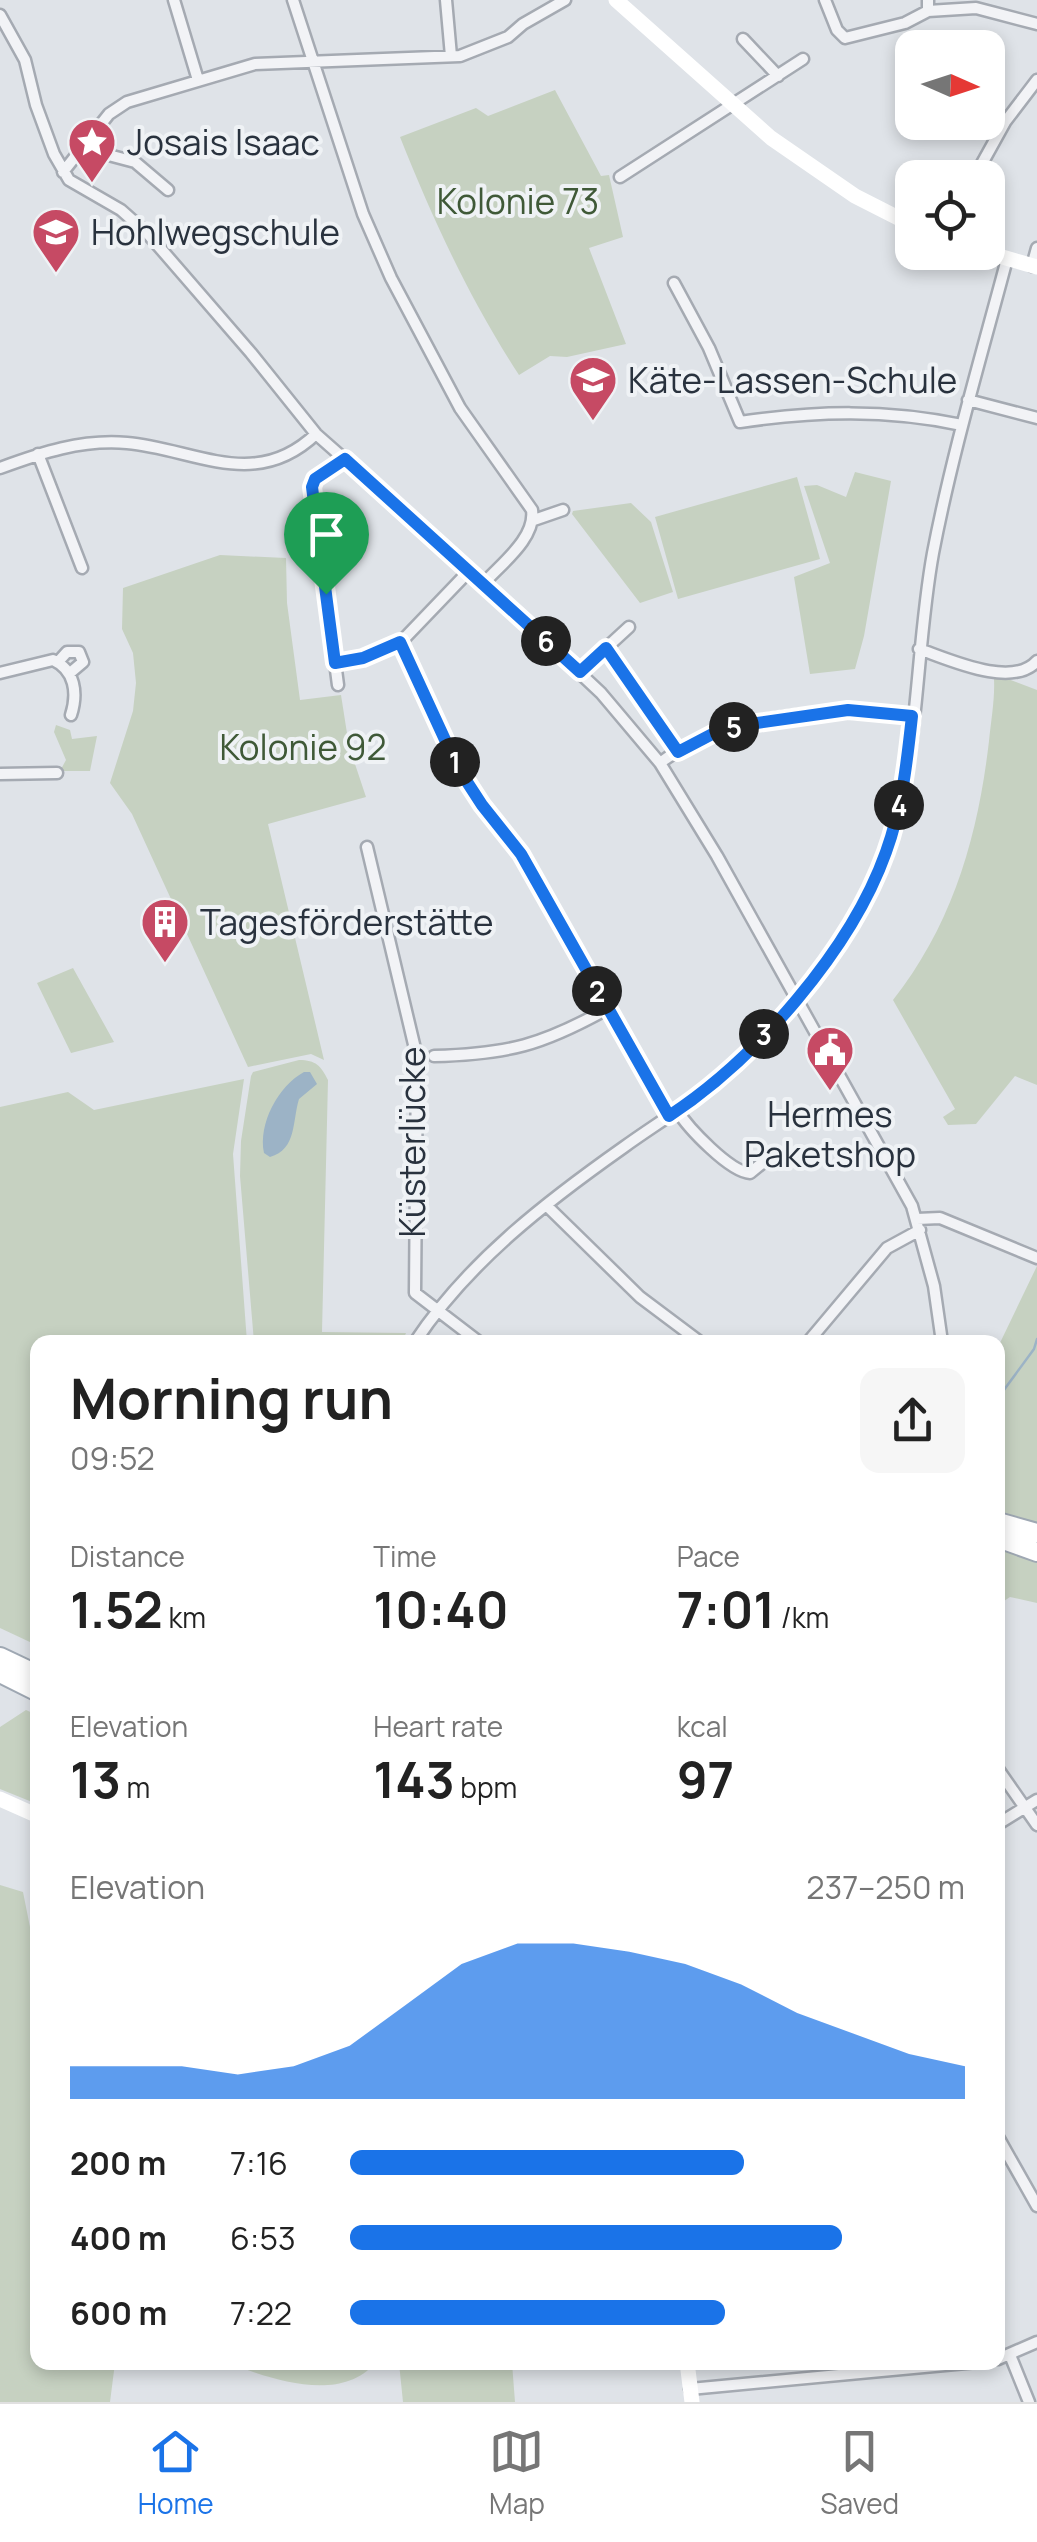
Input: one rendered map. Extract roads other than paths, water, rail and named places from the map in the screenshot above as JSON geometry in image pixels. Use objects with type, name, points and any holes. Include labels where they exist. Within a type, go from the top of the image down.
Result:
[{"type":"main road","points":[[616,0],[808,166],[895,216]]},
{"type":"main road","points":[[1005,258],[1034,266]]},
{"type":"main road","points":[[1009,1535],[1037,1533]]},
{"type":"main road","points":[[1009,1535],[1037,1552]]},
{"type":"main road","points":[[0,1658],[30,1671]]},
{"type":"main road","points":[[0,1673],[30,1688]]},
{"type":"main road","points":[[0,1799],[30,1812]]},
{"type":"main road","points":[[687,2370],[691,2396]]},
{"type":"street","points":[[174,0],[198,80]]},
{"type":"street","points":[[293,0],[363,214],[391,278],[460,408],[528,498],[534,520],[528,533],[484,583]]},
{"type":"street","points":[[446,0],[451,56]]},
{"type":"street","points":[[63,172],[118,106],[244,66],[473,52],[508,38],[523,24],[565,0]]},
{"type":"street","points":[[824,0],[842,36],[905,23],[928,6],[976,8],[1037,24]]},
{"type":"street","points":[[0,15],[25,60],[36,105],[69,180],[121,210],[148,234],[316,434],[580,672],[621,714],[660,764],[698,823],[880,1145],[918,1224],[934,1286],[941,1335]]},
{"type":"street","points":[[743,40],[778,76]]},
{"type":"street","points":[[620,177],[803,59]]},
{"type":"street","points":[[984,160],[1005,122],[1037,80]]},
{"type":"street","points":[[82,148],[135,162],[168,190]]},
{"type":"street","points":[[1034,266],[1037,248]]},
{"type":"street","points":[[420,1335],[469,1273],[547,1206],[728,1069],[798,999],[850,925],[886,853],[904,786],[919,649],[940,516],[1008,259]]},
{"type":"street","points":[[674,283],[709,348],[740,422],[846,412],[904,415],[962,425]]},
{"type":"street","points":[[968,400],[1037,418]]},
{"type":"street","points":[[0,468],[67,446],[125,442],[229,466],[248,466],[286,454],[316,434]]},
{"type":"street","points":[[38,454],[82,568]]},
{"type":"street","points":[[338,685],[312,487],[315,479],[345,459]]},
{"type":"street","points":[[534,520],[563,510]]},
{"type":"street","points":[[335,663],[363,658],[400,642],[470,570]]},
{"type":"street","points":[[580,672],[629,627]]},
{"type":"street","points":[[400,642],[458,768],[521,854],[607,1009],[673,1113],[738,1171],[750,1173],[766,1160]]},
{"type":"street","points":[[606,648],[678,752]]},
{"type":"street","points":[[919,649],[995,672],[1027,670],[1037,661]]},
{"type":"street","points":[[58,662],[67,652],[79,652],[80,667],[70,673]]},
{"type":"street","points":[[0,673],[58,662],[70,673],[75,694],[72,715]]},
{"type":"street","points":[[660,764],[720,730],[750,724],[848,710],[912,716]]},
{"type":"street","points":[[0,774],[57,773]]},
{"type":"street","name":"Küsterlücke","points":[[367,848],[417,1057],[412,1282],[418,1298],[436,1311]]},
{"type":"street","points":[[434,1056],[526,1048],[607,1009]]},
{"type":"street","points":[[547,1206],[640,1297],[691,1335]]},
{"type":"street","points":[[814,1335],[887,1248],[918,1224],[940,1218],[1037,1258]]},
{"type":"street","points":[[436,1311],[469,1335]]},
{"type":"street","points":[[1005,1780],[1037,1825]]},
{"type":"street","points":[[1005,1820],[1037,1800]]},
{"type":"street","points":[[1005,2149],[1037,2206]]},
{"type":"street","points":[[1005,2357],[1037,2342]]},
{"type":"street","points":[[1005,2359],[1029,2402]]},
{"type":"street","points":[[691,2396],[910,2370]]},
{"type":"water","points":[[304,1072],[310,1072],[317,1084],[299,1099],[285,1148],[270,1157],[264,1153],[263,1142],[267,1118],[286,1086]]},
{"type":"waterway","points":[[1005,1388],[1037,1339]]},
{"type":"place","name":"Josais Isaac","points":[[92,184]]},
{"type":"place","name":"Hohlwegschule","points":[[56,274]]},
{"type":"place","name":"Käte-Lassen-Schule","points":[[593,422]]},
{"type":"place","name":"Tagesförderstätte","points":[[165,964]]},
{"type":"place","name":"Hermes Paketshop","points":[[830,1092]]},
{"type":"park label","name":"Kolonie 73","points":[[518,201]]},
{"type":"park label","name":"Kolonie 92","points":[[303,747]]}]
